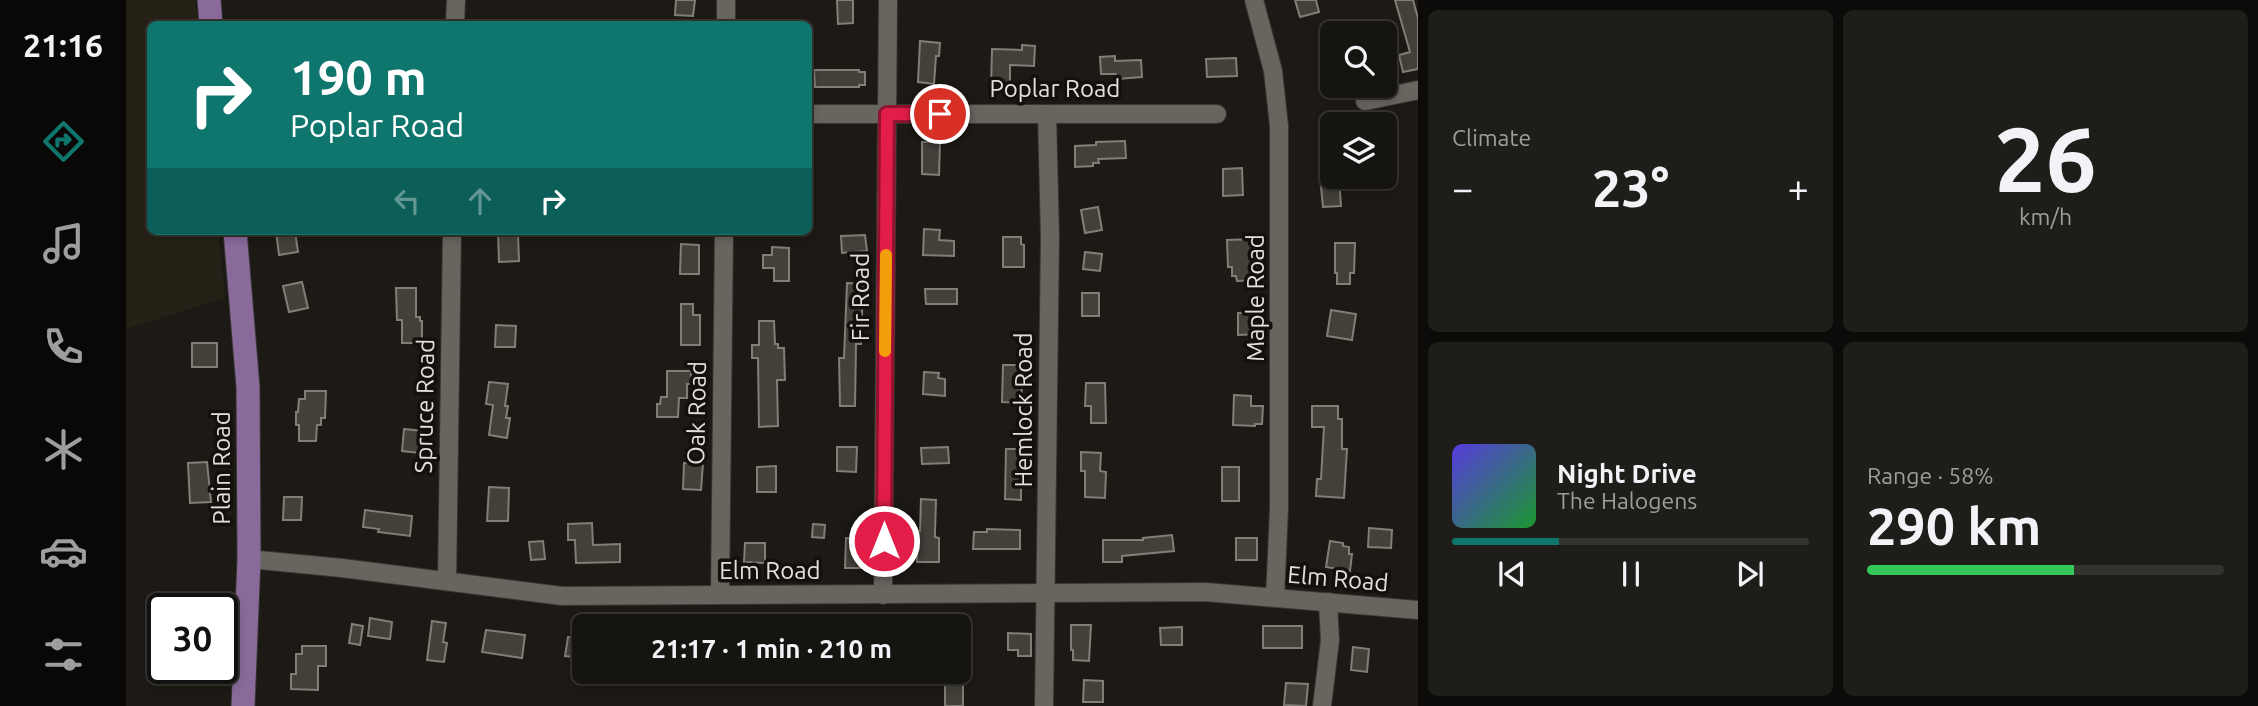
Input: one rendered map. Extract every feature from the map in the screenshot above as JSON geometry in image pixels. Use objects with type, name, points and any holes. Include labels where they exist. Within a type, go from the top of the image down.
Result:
[{"type":"main road","points":[[209,0],[211,21]]},
{"type":"main road","name":"Plain Road","points":[[235,235],[248,387],[249,559],[243,706]]},
{"type":"street","points":[[455,21],[456,0]]},
{"type":"street","points":[[726,0],[726,21]]},
{"type":"street","name":"Fir Road","points":[[883,595],[888,0]]},
{"type":"street","name":"Maple Road","points":[[1254,0],[1273,71],[1279,126],[1279,509],[1275,598]]},
{"type":"street","points":[[1365,101],[1418,90]]},
{"type":"street","name":"Poplar Road","points":[[812,114],[1217,114]]},
{"type":"street","name":"Hemlock Road","points":[[1044,706],[1050,237],[1046,114]]},
{"type":"street","name":"Spruce Road","points":[[447,582],[452,235]]},
{"type":"street","name":"Oak Road","points":[[720,595],[724,235]]},
{"type":"street","name":"Elm Road","points":[[249,559],[328,566],[562,596],[1206,592],[1418,610]]},
{"type":"street","points":[[1322,706],[1330,640],[1328,602]]},
{"type":"shaded area","points":[[126,0],[195,0],[198,21],[147,21],[147,235],[218,235],[225,298],[126,329]]},
{"type":"building","points":[[676,0],[695,0],[693,16],[675,15]]},
{"type":"building","points":[[837,0],[853,0],[853,23],[838,24]]},
{"type":"building","points":[[1295,0],[1316,0],[1319,12],[1300,17]]},
{"type":"building","points":[[1395,0],[1413,0],[1418,18],[1418,69],[1403,72],[1399,55],[1410,52]]},
{"type":"building","points":[[920,41],[940,43],[934,84],[918,82]]},
{"type":"building","points":[[1022,45],[1035,46],[1034,66],[1010,65],[1010,87],[991,86],[992,49],[1022,50]]},
{"type":"building","points":[[1115,56],[1115,61],[1141,60],[1142,77],[1117,79],[1116,74],[1101,74],[1100,57]]},
{"type":"building","points":[[1236,58],[1237,76],[1207,77],[1206,59]]},
{"type":"building","points":[[814,70],[859,70],[865,72],[865,85],[815,87]]},
{"type":"building","points":[[1125,141],[1126,158],[1098,159],[1099,163],[1093,163],[1093,166],[1075,167],[1075,146]]},
{"type":"building","points":[[922,142],[940,142],[939,175],[922,174]]},
{"type":"building","points":[[1242,168],[1243,195],[1223,196],[1223,169]]},
{"type":"building","points":[[1321,189],[1340,189],[1341,206],[1323,207]]},
{"type":"building","points":[[1098,207],[1102,230],[1085,233],[1081,210]]},
{"type":"building","points":[[924,229],[940,230],[939,240],[954,241],[954,256],[923,255]]},
{"type":"building","points":[[276,235],[296,235],[298,252],[279,255]]},
{"type":"building","points":[[498,235],[518,235],[519,261],[499,262]]},
{"type":"building","points":[[865,235],[867,251],[842,253],[841,236]]},
{"type":"building","points":[[1003,237],[1021,237],[1021,244],[1024,245],[1024,267],[1003,267]]},
{"type":"building","points":[[1255,239],[1257,280],[1237,281],[1236,276],[1232,276],[1232,267],[1228,267],[1227,240]]},
{"type":"building","points":[[1335,243],[1355,243],[1354,273],[1350,273],[1350,284],[1337,284]]},
{"type":"building","points":[[681,244],[699,245],[699,274],[680,274]]},
{"type":"building","points":[[772,247],[789,248],[789,281],[774,281],[774,268],[763,268],[763,255],[772,255]]},
{"type":"building","points":[[1085,252],[1102,254],[1100,271],[1083,269]]},
{"type":"building","points":[[302,282],[308,308],[289,312],[283,286]]},
{"type":"building","points":[[847,283],[863,284],[861,344],[856,344],[855,406],[840,406],[839,358],[844,358]]},
{"type":"building","points":[[396,288],[416,288],[416,317],[420,317],[422,321],[420,343],[402,343],[402,320],[397,320]]},
{"type":"building","points":[[925,289],[957,289],[957,304],[926,304]]},
{"type":"building","points":[[1082,293],[1099,293],[1099,316],[1082,316]]},
{"type":"building","points":[[681,304],[693,304],[693,315],[700,315],[700,345],[681,345]]},
{"type":"building","points":[[1331,310],[1356,314],[1352,340],[1327,336]]},
{"type":"building","points":[[1261,312],[1261,334],[1238,335],[1238,313]]},
{"type":"building","points":[[759,321],[774,321],[775,344],[778,344],[778,348],[784,348],[785,380],[777,380],[778,426],[759,427],[758,358],[752,358],[752,345],[759,345]]},
{"type":"building","points":[[496,325],[516,326],[515,347],[495,347]]},
{"type":"building","points":[[192,343],[217,343],[217,367],[192,367]]},
{"type":"building","points":[[1003,365],[1023,365],[1021,403],[1002,402]]},
{"type":"building","points":[[667,371],[691,371],[687,398],[679,398],[678,417],[657,417],[657,404],[660,404],[661,397],[667,397]]},
{"type":"building","points":[[924,372],[939,373],[938,378],[945,379],[945,396],[923,394]]},
{"type":"building","points":[[489,382],[508,384],[505,406],[508,406],[506,418],[510,418],[507,438],[489,435],[493,405],[486,404]]},
{"type":"building","points":[[1086,383],[1105,383],[1106,423],[1091,423],[1091,406],[1085,406]]},
{"type":"building","points":[[305,391],[326,391],[325,418],[321,418],[321,425],[317,425],[316,441],[299,441],[296,412],[299,399],[305,399]]},
{"type":"building","points":[[1234,395],[1251,396],[1251,406],[1263,406],[1262,424],[1233,425]]},
{"type":"building","points":[[1312,406],[1338,406],[1338,419],[1342,419],[1342,449],[1347,449],[1344,498],[1316,496],[1317,479],[1321,479],[1324,427],[1312,427]]},
{"type":"building","points":[[404,429],[423,431],[420,453],[402,451]]},
{"type":"building","points":[[837,447],[857,447],[856,472],[837,471]]},
{"type":"building","points":[[948,447],[949,463],[922,464],[921,448]]},
{"type":"building","points":[[1006,449],[1021,449],[1021,500],[1005,499]]},
{"type":"building","points":[[1081,452],[1101,453],[1100,471],[1106,472],[1105,498],[1085,497],[1085,471],[1081,471]]},
{"type":"building","points":[[207,462],[211,502],[190,503],[188,463]]},
{"type":"building","points":[[684,463],[703,463],[701,490],[683,489]]},
{"type":"building","points":[[776,466],[776,492],[757,492],[757,467]]},
{"type":"building","points":[[1222,467],[1239,467],[1239,501],[1222,501]]},
{"type":"building","points":[[489,487],[509,488],[508,521],[487,521]]},
{"type":"building","points":[[284,497],[302,497],[301,520],[283,520]]},
{"type":"building","points":[[921,499],[936,500],[935,537],[939,538],[939,562],[917,562]]},
{"type":"building","points":[[365,510],[412,516],[410,536],[363,527]]},
{"type":"building","points":[[592,523],[593,545],[620,544],[620,562],[576,563],[575,540],[568,540],[568,524]]},
{"type":"building","points":[[813,524],[825,525],[824,538],[812,537]]},
{"type":"building","points":[[1369,528],[1392,530],[1391,548],[1368,547]]},
{"type":"building","points":[[987,529],[1020,530],[1020,549],[973,549],[974,532],[987,532]]},
{"type":"building","points":[[1172,535],[1174,551],[1122,556],[1122,562],[1103,562],[1103,540],[1143,540]]},
{"type":"building","points":[[846,538],[867,539],[867,568],[845,568]]},
{"type":"building","points":[[1236,538],[1257,538],[1257,560],[1236,560]]},
{"type":"building","points":[[543,541],[545,559],[531,560],[529,542]]},
{"type":"building","points":[[1330,541],[1349,547],[1349,554],[1352,554],[1350,571],[1326,567]]},
{"type":"building","points":[[745,543],[765,543],[765,563],[744,562]]},
{"type":"building","points":[[370,618],[392,622],[390,639],[368,636]]},
{"type":"building","points":[[432,621],[446,623],[444,662],[427,660]]},
{"type":"building","points":[[352,624],[363,626],[360,645],[349,643]]},
{"type":"building","points":[[1071,625],[1091,625],[1089,661],[1073,660]]},
{"type":"building","points":[[1263,626],[1302,626],[1302,648],[1263,648]]},
{"type":"building","points":[[1182,627],[1182,645],[1161,645],[1160,628]]},
{"type":"building","points":[[486,630],[525,635],[522,658],[482,652]]},
{"type":"building","points":[[1008,633],[1031,634],[1031,656],[1018,656],[1018,650],[1008,650]]},
{"type":"building","points":[[568,637],[572,638],[572,657],[565,656]]},
{"type":"building","points":[[302,646],[326,646],[326,666],[318,666],[318,690],[291,689],[291,674],[296,674],[296,654],[302,654]]},
{"type":"building","points":[[1353,647],[1369,649],[1367,672],[1351,670]]},
{"type":"building","points":[[1084,680],[1103,681],[1103,702],[1083,702]]},
{"type":"building","points":[[1286,683],[1308,684],[1306,706],[1284,705]]},
{"type":"building","points":[[945,684],[963,684],[963,706],[945,706]]},
{"type":"slow traffic","points":[[885,351],[886,255]]},
{"type":"route","points":[[884,541],[887,114],[940,114]]}]
